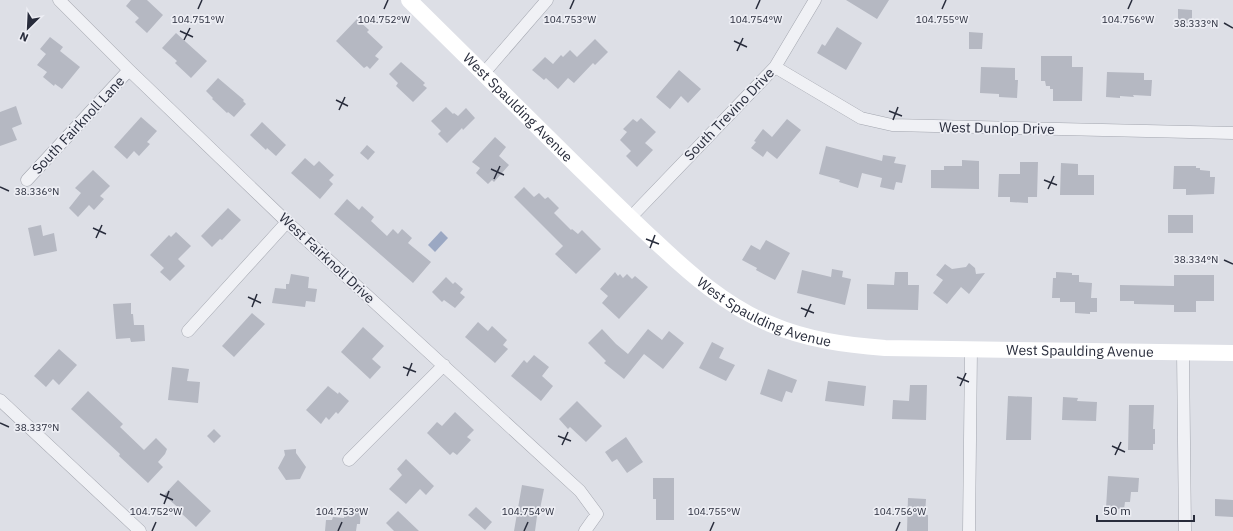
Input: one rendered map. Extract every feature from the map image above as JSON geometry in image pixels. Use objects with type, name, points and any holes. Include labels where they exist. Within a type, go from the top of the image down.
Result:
[{"type":"street","name":"West Fairknoll Drive","points":[[60,0],[129,70],[287,222],[580,491],[597,514],[584,531]]},
{"type":"street","name":"West Spaulding Avenue","points":[[409,0],[630,218],[675,260],[702,283],[747,313],[769,324],[793,333],[822,341],[885,348],[1233,353]]},
{"type":"street","points":[[484,73],[547,0]]},
{"type":"street","name":"South Trevino Drive","points":[[630,218],[775,67],[815,0]]},
{"type":"street","name":"West Dunlop Drive","points":[[775,67],[860,118],[892,125],[1233,133]]},
{"type":"street","name":"South Fairknoll Lane","points":[[27,180],[129,70]]},
{"type":"street","points":[[188,331],[287,222]]},
{"type":"street","points":[[969,531],[971,350]]},
{"type":"street","points":[[1183,352],[1186,531]]},
{"type":"street","points":[[349,460],[444,365]]},
{"type":"street","points":[[0,400],[140,531]]},
{"type":"water","points":[[441,231],[448,238],[435,252],[428,245]]},
{"type":"building","points":[[131,0],[147,0],[163,15],[147,33],[135,22],[139,18],[126,6]]},
{"type":"building","points":[[846,0],[889,0],[877,19]]},
{"type":"building","points":[[1178,9],[1192,10],[1192,23],[1178,22]]},
{"type":"building","points":[[357,19],[369,30],[367,32],[383,47],[375,56],[379,59],[370,69],[367,66],[364,68],[336,41]]},
{"type":"building","points":[[837,27],[862,43],[846,70],[817,53],[822,44],[825,46]]},
{"type":"building","points":[[969,32],[983,33],[982,49],[969,49]]},
{"type":"building","points":[[176,33],[207,61],[191,78],[175,63],[177,61],[162,48]]},
{"type":"building","points":[[50,37],[63,47],[60,51],[80,67],[62,89],[55,84],[54,86],[43,77],[47,72],[37,65],[46,54],[40,49]]},
{"type":"building","points":[[595,39],[608,52],[595,65],[593,63],[574,83],[568,78],[558,89],[546,78],[544,80],[532,70],[545,57],[553,64],[561,55],[563,57],[570,50],[577,57]]},
{"type":"building","points":[[1041,56],[1072,56],[1072,67],[1083,67],[1082,101],[1053,101],[1053,89],[1050,89],[1050,86],[1046,86],[1045,81],[1041,81]]},
{"type":"building","points":[[401,62],[425,83],[423,85],[427,88],[413,102],[396,86],[398,83],[389,74]]},
{"type":"building","points":[[981,67],[1015,68],[1015,80],[1018,80],[1017,98],[999,97],[999,94],[980,93]]},
{"type":"building","points":[[679,70],[701,89],[688,103],[681,96],[670,109],[656,97]]},
{"type":"building","points":[[1107,72],[1144,73],[1144,80],[1152,80],[1151,96],[1133,95],[1134,97],[1106,97]]},
{"type":"building","points":[[218,78],[244,100],[243,101],[246,104],[234,117],[228,112],[227,113],[206,91]]},
{"type":"building","points":[[16,106],[22,124],[12,128],[17,140],[0,146],[0,112]]},
{"type":"building","points":[[446,107],[453,114],[454,113],[458,116],[466,108],[475,118],[447,143],[438,134],[441,131],[431,121]]},
{"type":"building","points":[[141,117],[157,131],[147,142],[150,144],[139,156],[134,151],[127,159],[114,147]]},
{"type":"building","points":[[641,118],[656,132],[645,143],[653,150],[637,167],[626,156],[631,151],[620,140],[627,132],[623,129],[633,119],[637,122]]},
{"type":"building","points":[[787,119],[801,130],[777,159],[767,151],[763,157],[751,148],[756,142],[754,141],[763,129],[772,137]]},
{"type":"building","points":[[262,122],[286,145],[276,156],[267,148],[266,150],[250,135]]},
{"type":"building","points":[[495,137],[506,147],[499,156],[509,165],[494,182],[492,180],[488,184],[476,173],[480,168],[472,162]]},
{"type":"building","points":[[367,145],[375,152],[368,160],[360,153]]},
{"type":"building","points":[[826,146],[882,161],[883,155],[896,157],[894,163],[906,165],[902,183],[896,182],[894,190],[880,187],[882,178],[862,173],[858,188],[839,182],[840,180],[819,174]]},
{"type":"building","points":[[305,158],[314,166],[319,161],[334,175],[329,180],[333,184],[320,199],[291,173]]},
{"type":"building","points":[[962,160],[979,161],[979,189],[931,188],[931,170],[944,170],[944,166],[962,166]]},
{"type":"building","points":[[1020,162],[1038,162],[1037,197],[1028,197],[1028,203],[1010,202],[1010,197],[998,197],[999,174],[1020,174]]},
{"type":"building","points":[[1061,163],[1078,164],[1078,175],[1094,175],[1094,195],[1060,195]]},
{"type":"building","points":[[1174,166],[1196,166],[1196,168],[1200,168],[1200,170],[1210,171],[1210,177],[1215,177],[1214,194],[1186,195],[1186,189],[1173,189]]},
{"type":"building","points":[[93,170],[110,186],[100,196],[104,199],[94,210],[89,205],[78,217],[69,208],[81,193],[75,188]]},
{"type":"building","points":[[524,187],[534,197],[539,193],[545,199],[548,197],[559,208],[554,213],[571,230],[572,229],[578,234],[582,230],[601,249],[576,274],[555,254],[563,246],[514,197]]},
{"type":"building","points":[[347,199],[359,210],[362,206],[374,217],[371,221],[387,236],[393,229],[398,234],[402,229],[412,238],[408,243],[431,262],[413,283],[334,214]]},
{"type":"building","points":[[228,208],[241,220],[222,240],[220,239],[212,247],[201,236]]},
{"type":"building","points":[[1168,215],[1193,215],[1193,233],[1168,233]]},
{"type":"building","points":[[41,225],[43,236],[54,233],[57,251],[34,256],[28,228]]},
{"type":"building","points":[[176,232],[191,246],[178,259],[185,266],[170,281],[160,272],[164,268],[150,255],[169,235],[171,237]]},
{"type":"building","points":[[766,240],[790,253],[775,280],[756,270],[757,268],[742,260],[751,245],[760,250]]},
{"type":"building","points":[[969,263],[975,268],[976,274],[985,273],[969,294],[961,287],[947,304],[933,293],[943,280],[936,275],[945,264],[952,269],[966,267]]},
{"type":"building","points":[[832,269],[843,271],[842,277],[851,279],[845,305],[797,293],[802,270],[831,277]]},
{"type":"building","points":[[615,272],[618,276],[620,274],[623,278],[627,274],[632,279],[635,276],[648,287],[619,319],[602,303],[608,296],[600,289]]},
{"type":"building","points":[[895,272],[908,272],[908,285],[919,285],[918,310],[867,309],[867,284],[894,285]]},
{"type":"building","points":[[1056,272],[1079,275],[1079,282],[1092,283],[1091,298],[1097,298],[1097,312],[1090,312],[1090,314],[1075,313],[1075,302],[1060,302],[1060,298],[1052,298],[1053,278],[1056,278]]},
{"type":"building","points":[[291,274],[309,277],[308,288],[317,289],[315,302],[306,301],[305,307],[272,303],[275,288],[286,289],[286,284],[289,284]]},
{"type":"building","points":[[1174,275],[1214,275],[1214,301],[1196,301],[1196,312],[1174,312],[1174,305],[1134,304],[1134,301],[1120,301],[1120,285],[1174,286]]},
{"type":"building","points":[[446,277],[453,284],[455,282],[463,289],[460,293],[465,297],[455,308],[444,300],[442,302],[432,292]]},
{"type":"building","points":[[131,303],[131,314],[133,314],[134,325],[144,325],[145,341],[131,342],[130,338],[116,339],[113,304]]},
{"type":"building","points":[[252,313],[265,324],[234,357],[222,346]]},
{"type":"building","points":[[478,322],[488,331],[492,326],[507,340],[503,345],[508,349],[495,363],[465,337]]},
{"type":"building","points":[[363,327],[384,346],[372,359],[381,367],[370,379],[341,352]]},
{"type":"building","points":[[602,329],[628,354],[648,329],[662,340],[669,331],[684,343],[663,369],[644,354],[624,379],[604,363],[606,361],[588,343]]},
{"type":"building","points":[[712,342],[724,348],[719,358],[735,365],[726,381],[699,368]]},
{"type":"building","points":[[59,349],[77,365],[59,385],[53,379],[46,387],[34,376]]},
{"type":"building","points":[[534,355],[549,367],[542,376],[553,386],[541,401],[511,376],[524,360],[527,363]]},
{"type":"building","points":[[172,367],[189,369],[187,381],[200,382],[198,403],[168,400]]},
{"type":"building","points":[[768,369],[797,380],[792,393],[786,391],[782,402],[760,394]]},
{"type":"building","points":[[828,381],[866,386],[864,406],[825,401]]},
{"type":"building","points":[[910,385],[927,385],[926,420],[892,419],[893,400],[909,401]]},
{"type":"building","points":[[328,386],[338,394],[339,392],[349,401],[338,414],[336,412],[329,420],[326,417],[321,424],[306,410]]},
{"type":"building","points":[[88,391],[123,424],[120,427],[144,450],[156,438],[167,449],[165,454],[158,462],[163,467],[148,483],[119,456],[120,454],[71,409]]},
{"type":"building","points":[[1008,396],[1032,397],[1031,440],[1006,440]]},
{"type":"building","points":[[1063,397],[1078,398],[1077,401],[1097,402],[1096,421],[1062,420]]},
{"type":"building","points":[[577,401],[602,426],[586,442],[570,427],[568,429],[559,419]]},
{"type":"building","points":[[1129,405],[1154,405],[1153,429],[1155,429],[1155,444],[1153,444],[1153,450],[1128,450]]},
{"type":"building","points":[[455,412],[474,430],[467,437],[471,440],[457,455],[453,452],[450,455],[427,433],[437,422],[442,426]]},
{"type":"building","points":[[214,429],[221,436],[214,443],[207,436]]},
{"type":"building","points":[[626,437],[643,462],[627,473],[617,459],[612,462],[605,452]]},
{"type":"building","points":[[296,449],[296,453],[306,467],[300,479],[286,480],[278,468],[285,455],[284,450]]},
{"type":"building","points":[[406,459],[434,486],[426,495],[420,489],[406,504],[389,489],[402,475],[397,469]]},
{"type":"building","points":[[1108,476],[1139,478],[1138,492],[1131,492],[1130,502],[1125,502],[1124,509],[1106,508]]},
{"type":"building","points":[[653,478],[674,478],[674,520],[656,520],[656,499],[653,499]]},
{"type":"building","points":[[178,480],[211,511],[196,527],[181,513],[183,512],[164,495]]},
{"type":"building","points":[[522,485],[544,489],[540,509],[538,509],[535,531],[514,531]]},
{"type":"building","points":[[908,498],[926,499],[925,515],[928,515],[928,531],[907,531]]},
{"type":"building","points":[[1215,499],[1233,500],[1233,517],[1215,516]]},
{"type":"building","points":[[345,506],[361,508],[360,524],[357,524],[356,531],[325,531],[326,520],[332,520],[333,517],[344,518]]},
{"type":"building","points":[[476,507],[492,522],[485,530],[468,515]]},
{"type":"building","points":[[398,511],[419,531],[394,531],[386,523]]}]
